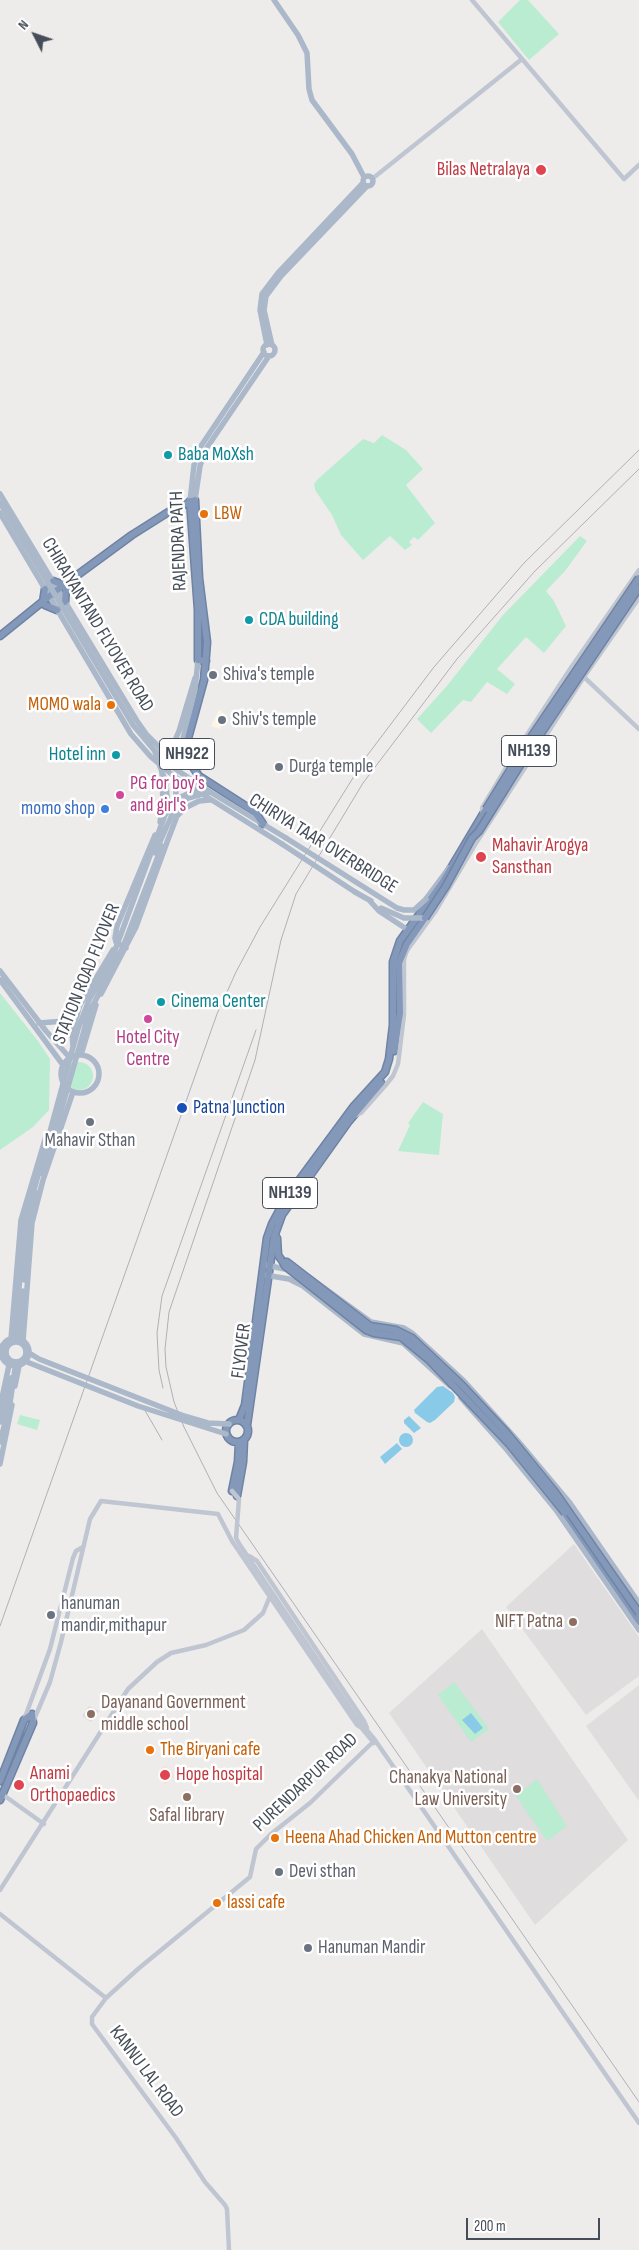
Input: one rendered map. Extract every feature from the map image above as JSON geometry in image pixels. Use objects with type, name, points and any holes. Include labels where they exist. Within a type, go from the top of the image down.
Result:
[{"type":"highway","points":[[0,642],[65,586],[132,535],[170,511],[193,503]]},
{"type":"highway","name":"RAJENDRA PATH","points":[[193,503],[199,578],[207,642]]},
{"type":"highway","name":"RAJENDRA PATH","points":[[193,503],[199,643],[198,660]]},
{"type":"highway","name":"CHIRIYA TAAR OVERBRIDGE","points":[[454,862],[523,750],[639,578]]},
{"type":"highway","points":[[53,581],[65,586]]},
{"type":"highway","points":[[65,586],[65,602]]},
{"type":"highway","name":"NH139","points":[[274,1227],[351,1119],[387,1075],[391,1067],[400,1013],[399,963],[407,944],[446,886],[472,838],[639,588]]},
{"type":"highway","points":[[44,604],[45,589]]},
{"type":"highway","points":[[44,604],[57,610]]},
{"type":"highway","points":[[0,636],[44,604]]},
{"type":"highway","points":[[199,643],[207,642]]},
{"type":"highway","name":"NH922","points":[[207,642],[206,663],[200,698],[188,742],[188,760],[199,776],[255,812],[263,824]]},
{"type":"highway","points":[[198,660],[206,663]]},
{"type":"highway","name":"NH139","points":[[265,1277],[274,1227],[286,1198],[354,1106],[385,1072],[389,1059],[392,1025],[393,962],[400,941],[454,862]]},
{"type":"highway","points":[[274,1227],[278,1252],[284,1266],[366,1330],[401,1337],[429,1360],[510,1446],[565,1513],[639,1621]]},
{"type":"highway","points":[[283,1262],[287,1262],[370,1326],[404,1332],[461,1384],[506,1432],[555,1492],[639,1612]]},
{"type":"highway","name":"FLYOVER","points":[[239,1420],[245,1405],[265,1277]]},
{"type":"highway","name":"FLYOVER","points":[[242,1441],[249,1431],[247,1425],[265,1277]]},
{"type":"highway","points":[[242,1441],[234,1442],[226,1434],[228,1424],[239,1420],[247,1425]]},
{"type":"highway","name":"NH139","points":[[234,1493],[242,1441]]},
{"type":"highway","points":[[0,1781],[24,1720],[32,1714],[33,1723],[1,1795]]},
{"type":"highway","points":[[16,1740],[24,1743]]},
{"type":"main road","points":[[278,1],[300,34],[308,57],[309,89],[312,100],[352,154],[367,180]]},
{"type":"main road","name":"RAJENDRA PATH","points":[[193,503],[194,465],[201,446],[267,354],[275,352],[275,348],[270,345],[264,310],[266,296],[281,276],[367,180]]},
{"type":"main road","name":"RAJENDRA PATH","points":[[267,354],[264,348],[270,345]]},
{"type":"main road","name":"CHIRAIYANTAND FLYOVER ROAD","points":[[0,494],[137,722],[176,765]]},
{"type":"main road","name":"CHIRIYA TAAR OVERBRIDGE","points":[[0,502],[133,725],[154,750],[171,766],[390,904],[404,910],[419,907],[454,862]]},
{"type":"main road","points":[[0,513],[50,599]]},
{"type":"main road","name":"NH922","points":[[50,599],[131,734],[163,768],[210,800]]},
{"type":"main road","points":[[116,942],[117,926],[162,819],[163,768],[179,731],[195,678],[198,660]]},
{"type":"main road","points":[[177,816],[176,765],[196,690],[195,678]]},
{"type":"main road","points":[[154,750],[166,783],[168,810]]},
{"type":"main road","name":"STATION ROAD FLYOVER","points":[[12,1341],[25,1223],[78,1029],[89,1000],[112,961],[126,918],[168,810],[184,794],[202,787]]},
{"type":"main road","points":[[75,1057],[72,1032],[76,1016],[84,998],[127,925],[172,812],[188,798],[210,792]]},
{"type":"main road","points":[[177,816],[190,804],[210,800]]},
{"type":"main road","name":"CHIRIYA TAAR OVERBRIDGE","points":[[210,800],[396,916],[425,918]]},
{"type":"main road","name":"STATION ROAD FLYOVER","points":[[12,1341],[30,1215],[62,1112],[86,1020],[126,939],[162,846],[170,834],[177,816]]},
{"type":"main road","points":[[0,971],[39,1023],[75,1057],[93,1061],[97,1066],[98,1079],[91,1090],[85,1093],[73,1092],[66,1088],[62,1078],[64,1065],[75,1057],[95,1007],[140,918],[170,834]]},
{"type":"main road","points":[[369,900],[388,918],[408,930]]},
{"type":"main road","points":[[116,942],[126,948]]},
{"type":"main road","points":[[0,980],[64,1065]]},
{"type":"main road","points":[[39,1023],[65,1021],[76,1016]]},
{"type":"main road","points":[[12,1341],[21,1220],[54,1113],[66,1088]]},
{"type":"main road","points":[[73,1092],[43,1180],[32,1223],[12,1341],[2,1350],[7,1358],[15,1363],[138,1406],[226,1434]]},
{"type":"main road","points":[[267,1265],[303,1273],[371,1322],[404,1328],[412,1333],[464,1381],[518,1441],[570,1503],[639,1603]]},
{"type":"main road","points":[[265,1277],[288,1279],[322,1300],[364,1334],[403,1343],[448,1384],[507,1450],[556,1510],[639,1630]]},
{"type":"main road","points":[[322,1300],[330,1291]]},
{"type":"main road","points":[[12,1341],[39,1359],[184,1416],[208,1423],[228,1424]]},
{"type":"main road","points":[[12,1341],[29,1352],[26,1361],[15,1363]]},
{"type":"main road","points":[[0,1407],[15,1363],[26,1351]]},
{"type":"main road","points":[[0,1422],[15,1363]]},
{"type":"main road","points":[[0,1442],[10,1403],[15,1363]]},
{"type":"main road","points":[[0,1464],[15,1363]]},
{"type":"street","points":[[472,0],[624,178],[639,165]]},
{"type":"street","points":[[367,180],[522,59]]},
{"type":"street","points":[[484,812],[482,808],[524,739],[639,570]]},
{"type":"street","points":[[351,1119],[362,1112],[385,1086],[396,1070],[404,1015],[406,952],[435,912],[476,843],[537,752],[584,677],[639,598]]},
{"type":"street","points":[[602,622],[616,632]]},
{"type":"street","points":[[584,677],[639,729]]},
{"type":"street","points":[[555,691],[569,701]]},
{"type":"street","points":[[524,739],[537,752]]},
{"type":"street","points":[[234,1493],[239,1506],[236,1538],[360,1725],[374,1742]]},
{"type":"street","points":[[33,1723],[50,1682],[90,1518],[101,1501],[218,1514],[244,1558],[356,1725],[360,1725],[367,1730]]},
{"type":"street","points":[[24,1720],[50,1649],[73,1558],[76,1551],[83,1546]]},
{"type":"street","points":[[244,1558],[249,1556],[257,1561],[364,1721],[374,1742],[639,2123]]},
{"type":"street","points":[[0,1890],[44,1824],[128,1689],[157,1662],[171,1653],[206,1645],[244,1630],[263,1613],[270,1596]]},
{"type":"street","name":"PURENDARPUR ROAD","points":[[250,1876],[256,1849],[374,1742]]},
{"type":"street","points":[[1,1795],[44,1824]]},
{"type":"street","name":"KANNU LAL ROAD","points":[[229,2250],[227,2209],[225,2205],[205,2182],[189,2156],[92,2024],[95,2013],[106,1998],[250,1876]]},
{"type":"street","points":[[0,1914],[106,1998]]},
{"type":"shaded area","points":[[219,710],[227,715],[220,729],[211,726]]},
{"type":"shaded area","name":"NIFT Patna","points":[[574,1544],[639,1637],[639,1676],[586,1715],[506,1607]]},
{"type":"shaded area","name":"Chanakya National Law University","points":[[482,1629],[628,1840],[535,1925],[389,1713]]},
{"type":"shaded area","points":[[639,1685],[639,1801],[586,1726]]},
{"type":"shaded area","name":"Dayanand Government middle school","points":[[89,1706],[99,1711],[91,1722],[82,1716]]},
{"type":"shaded area","name":"Hope hospital","points":[[165,1765],[175,1776],[165,1785],[156,1774]]},
{"type":"green space","points":[[520,0],[528,0],[559,34],[529,60],[498,22]]},
{"type":"green space","points":[[382,435],[406,450],[423,469],[406,485],[435,523],[418,540],[414,537],[409,542],[412,545],[405,550],[390,536],[363,560],[341,535],[332,515],[315,490],[314,484],[363,439],[374,443]]},
{"type":"green space","points":[[580,536],[587,541],[565,571],[546,591],[554,601],[566,626],[544,653],[526,637],[497,669],[515,684],[507,694],[487,682],[471,702],[463,700],[431,733],[417,719],[446,687],[503,615]]},
{"type":"green space","points":[[0,993],[50,1059],[49,1110],[33,1127],[0,1150]]},
{"type":"green space","points":[[79,1062],[89,1066],[93,1076],[89,1086],[79,1090],[69,1086],[65,1076],[69,1066]]},
{"type":"green space","points":[[423,1102],[443,1114],[439,1155],[398,1151],[410,1125],[408,1123]]},
{"type":"green space","points":[[20,1415],[40,1420],[37,1430],[17,1424]]},
{"type":"green space","points":[[454,1682],[489,1729],[471,1742],[438,1695]]},
{"type":"green space","points":[[537,1779],[567,1826],[547,1841],[516,1796]]},
{"type":"water","points":[[443,1386],[453,1393],[455,1397],[454,1402],[435,1420],[430,1423],[427,1422],[415,1413],[414,1410],[437,1387]]},
{"type":"water","points":[[409,1416],[421,1428],[414,1433],[404,1423],[404,1420]]},
{"type":"water","points":[[406,1433],[411,1435],[413,1440],[411,1445],[406,1447],[401,1445],[399,1440],[401,1435]]},
{"type":"water","points":[[397,1443],[402,1449],[385,1464],[380,1457]]},
{"type":"water","points":[[471,1713],[483,1728],[475,1734],[462,1720]]},
{"type":"railway","points":[[0,1626],[217,1014],[236,972],[260,927],[366,757],[434,667],[524,563],[639,450]]},
{"type":"railway","points":[[639,469],[535,571],[457,659],[363,783],[296,894],[281,940],[255,1060],[169,1312],[165,1349],[166,1367],[174,1402],[184,1427],[217,1493],[639,2102]]},
{"type":"railway","points":[[163,1388],[159,1370],[157,1333],[162,1296],[256,1030]]},
{"type":"railway","points":[[143,1407],[162,1440]]},
{"type":"place","name":"Bilas Netralaya","points":[[541,170]]},
{"type":"place","name":"Baba MoXsh","points":[[168,455]]},
{"type":"place","name":"LBW","points":[[204,514]]},
{"type":"place","name":"CDA building","points":[[249,620]]},
{"type":"place","name":"Shiva's temple","points":[[213,675]]},
{"type":"place","name":"MOMO wala","points":[[111,705]]},
{"type":"place","name":"Shiv's temple","points":[[222,720]]},
{"type":"place","name":"Hotel inn","points":[[116,755]]},
{"type":"place","name":"Durga temple","points":[[279,767]]},
{"type":"place","name":"PG for boy's and girl's","points":[[120,795]]},
{"type":"place","name":"momo shop","points":[[105,809]]},
{"type":"place","name":"Mahavir Arogya Sansthan","points":[[481,857]]},
{"type":"place","name":"Cinema Center","points":[[161,1002]]},
{"type":"place","name":"Hotel City Centre","points":[[148,1019]]},
{"type":"place","name":"Patna Junction","points":[[182,1108]]},
{"type":"place","name":"Mahavir Sthan","points":[[90,1122]]},
{"type":"place","name":"hanuman mandir,mithapur","points":[[51,1615]]},
{"type":"place","name":"NIFT Patna","points":[[573,1622]]},
{"type":"place","name":"Dayanand Government middle school","points":[[91,1714]]},
{"type":"place","name":"The Biryani cafe","points":[[150,1750]]},
{"type":"place","name":"Hope hospital","points":[[165,1775]]},
{"type":"place","name":"Anami Orthopaedics","points":[[19,1785]]},
{"type":"place","name":"Chanakya National Law University","points":[[517,1789]]},
{"type":"place","name":"Safal library","points":[[187,1797]]},
{"type":"place","name":"Heena Ahad Chicken And Mutton centre","points":[[275,1838]]},
{"type":"place","name":"Devi sthan","points":[[279,1872]]},
{"type":"place","name":"lassi cafe","points":[[217,1903]]},
{"type":"place","name":"Hanuman Mandir","points":[[308,1948]]}]
